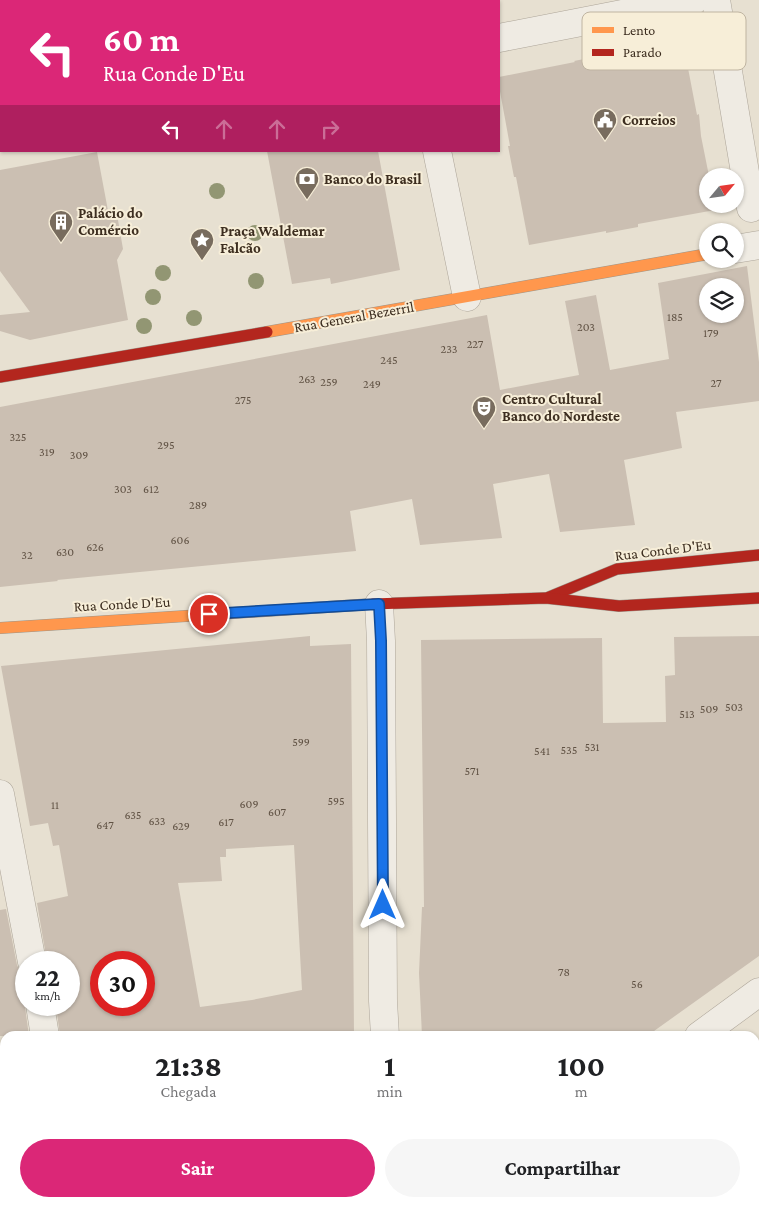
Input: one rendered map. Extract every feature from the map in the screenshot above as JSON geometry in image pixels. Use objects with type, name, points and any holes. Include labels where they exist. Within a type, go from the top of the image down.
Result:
[{"type":"main road","name":"Rua General Bezerril","points":[[0,376],[699,256]]},
{"type":"main road","name":"Rua Conde D'Eu","points":[[546,598],[617,569],[759,555]]},
{"type":"main road","name":"Rua Conde D'Eu","points":[[0,628],[379,604],[546,598],[619,606],[759,598]]},
{"type":"street","points":[[632,12],[694,0]]},
{"type":"street","points":[[500,38],[582,22]]},
{"type":"street","points":[[728,70],[751,208]]},
{"type":"street","points":[[438,152],[467,297]]},
{"type":"street","points":[[744,248],[759,245]]},
{"type":"street","points":[[379,604],[381,641],[385,1031]]},
{"type":"street","points":[[0,794],[30,951]]},
{"type":"street","points":[[706,1031],[759,992]]},
{"type":"street","points":[[42,1016],[45,1031]]},
{"type":"building","name":"Correios","points":[[582,59],[582,70],[688,70],[697,115],[699,114],[707,168],[699,168],[699,213],[638,224],[638,227],[529,245],[508,146],[510,146],[500,91],[500,77]]},
{"type":"building","name":"Palácio do Comércio","points":[[97,152],[109,216],[118,220],[123,249],[117,260],[128,320],[30,340],[0,331],[0,315],[30,312],[0,271],[0,170]]},
{"type":"building","points":[[267,152],[378,152],[400,270],[331,284],[330,278],[292,284]]},
{"type":"building","points":[[747,266],[759,362],[759,401],[676,412],[682,448],[624,460],[635,525],[560,532],[549,474],[493,484],[502,538],[420,545],[412,499],[350,511],[356,551],[0,587],[0,407],[487,315],[500,390],[579,375],[565,301],[596,295],[610,370],[669,359],[658,283]]},
{"type":"building","points":[[310,636],[310,646],[351,644],[354,1031],[59,1031],[57,1016],[80,1016],[80,951],[45,951],[37,903],[68,896],[59,845],[53,846],[48,823],[30,826],[1,666]],"holes":[[[294,845],[302,990],[252,1000],[200,1007],[178,883],[222,881],[220,857],[226,857],[226,849]]]},
{"type":"building","points":[[759,636],[759,956],[654,1031],[422,1031],[419,973],[422,907],[424,907],[421,640],[602,638],[603,723],[666,722],[665,676],[675,675],[674,637]]},
{"type":"building","points":[[6,909],[15,955],[15,1016],[26,1016],[28,1031],[0,1031],[0,910]]},
{"type":"traffic: slow","points":[[267,332],[699,256]]},
{"type":"traffic: slow","points":[[0,628],[373,604]]},
{"type":"traffic: jam","points":[[0,377],[267,332]]},
{"type":"traffic: jam","points":[[549,597],[617,569],[759,555]]},
{"type":"traffic: jam","points":[[373,604],[546,598],[619,606],[759,598]]},
{"type":"place","name":"Correios","points":[[605,141]]},
{"type":"place","name":"Banco do Brasil","points":[[307,200]]},
{"type":"place","name":"Palácio do Comércio","points":[[61,243]]},
{"type":"place","name":"Praça Waldemar Falcão","points":[[202,261]]},
{"type":"place","name":"Centro Cultural Banco do Nordeste","points":[[484,429]]},
{"type":"route","points":[[209,614],[379,604],[381,641],[383,905]]}]
